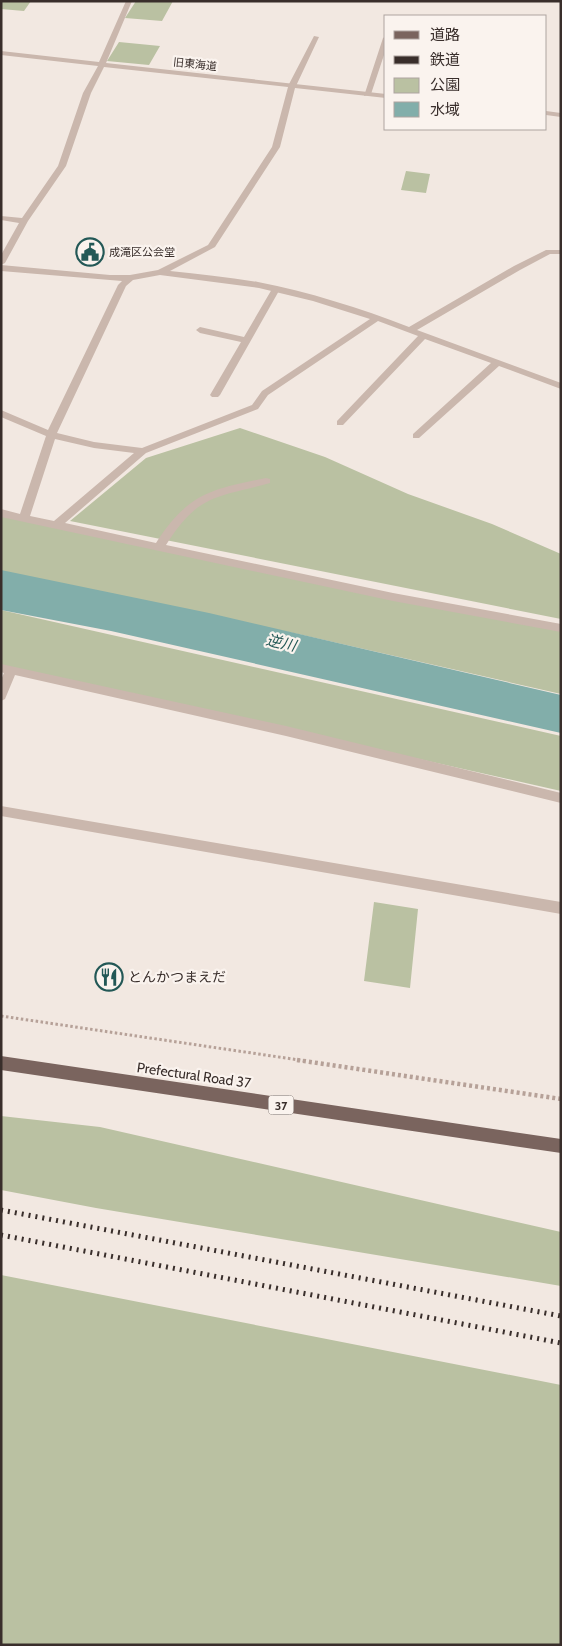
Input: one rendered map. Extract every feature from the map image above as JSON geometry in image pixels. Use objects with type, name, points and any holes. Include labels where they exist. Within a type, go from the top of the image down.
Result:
[{"type":"main road","name":"Prefectural Road 37","points":[[1,1063],[561,1146]]},
{"type":"street","points":[[1,263],[24,221],[62,166],[87,93],[102,64],[129,1]]},
{"type":"street","points":[[1,268],[110,278],[130,278],[160,272],[211,247],[276,147],[292,86],[316,37]]},
{"type":"street","points":[[367,94],[384,44]]},
{"type":"street","name":"旧東海道","points":[[1,53],[384,96]]},
{"type":"street","points":[[547,113],[561,115]]},
{"type":"street","points":[[1,218],[24,221]]},
{"type":"street","points":[[410,330],[517,268],[549,252],[561,252]]},
{"type":"street","points":[[160,272],[276,289],[311,297],[377,318],[561,386]]},
{"type":"street","points":[[24,518],[51,435],[122,285],[130,278]]},
{"type":"street","points":[[215,395],[276,289]]},
{"type":"street","points":[[56,525],[144,451],[255,407],[265,393],[377,318]]},
{"type":"street","points":[[200,330],[247,340]]},
{"type":"street","points":[[340,423],[424,336]]},
{"type":"street","points":[[416,436],[498,362]]},
{"type":"street","points":[[1,413],[51,435],[94,445],[144,451]]},
{"type":"street","points":[[159,547],[175,523],[196,503],[222,491],[266,481]]},
{"type":"street","points":[[1,513],[393,597],[561,628]]},
{"type":"street","points":[[1,696],[6,669],[286,731],[561,798]]},
{"type":"street","points":[[1,811],[561,908]]},
{"type":"path","points":[[1,1016],[561,1099]]},
{"type":"green space","points":[[1,1],[31,1],[24,11],[1,9]]},
{"type":"green space","points":[[136,1],[173,1],[162,21],[125,18]]},
{"type":"green space","points":[[119,42],[160,46],[149,65],[107,61]]},
{"type":"green space","points":[[406,171],[430,174],[426,193],[401,190]]},
{"type":"green space","points":[[240,428],[325,457],[408,494],[492,524],[561,554],[561,619],[70,521],[146,458]]},
{"type":"green space","points":[[1,513],[238,564],[561,627],[561,694],[298,634],[1,571]]},
{"type":"green space","points":[[1,610],[561,736],[561,791],[1,665]]},
{"type":"green space","points":[[374,902],[418,909],[410,988],[364,981]]},
{"type":"green space","points":[[1,1116],[100,1127],[561,1232],[561,1286],[96,1208],[1,1190]]},
{"type":"green space","points":[[1,1275],[561,1385],[561,1645],[1,1645]]},
{"type":"water","name":"逆川","points":[[1,570],[209,613],[561,695],[561,733],[111,631],[1,610]]},
{"type":"railway","points":[[1,1210],[561,1316]]},
{"type":"railway","points":[[1,1235],[561,1343]]},
{"type":"place","name":"成滝区公会堂","points":[[90,252]]},
{"type":"place","name":"とんかつまえだ","points":[[109,977]]}]
